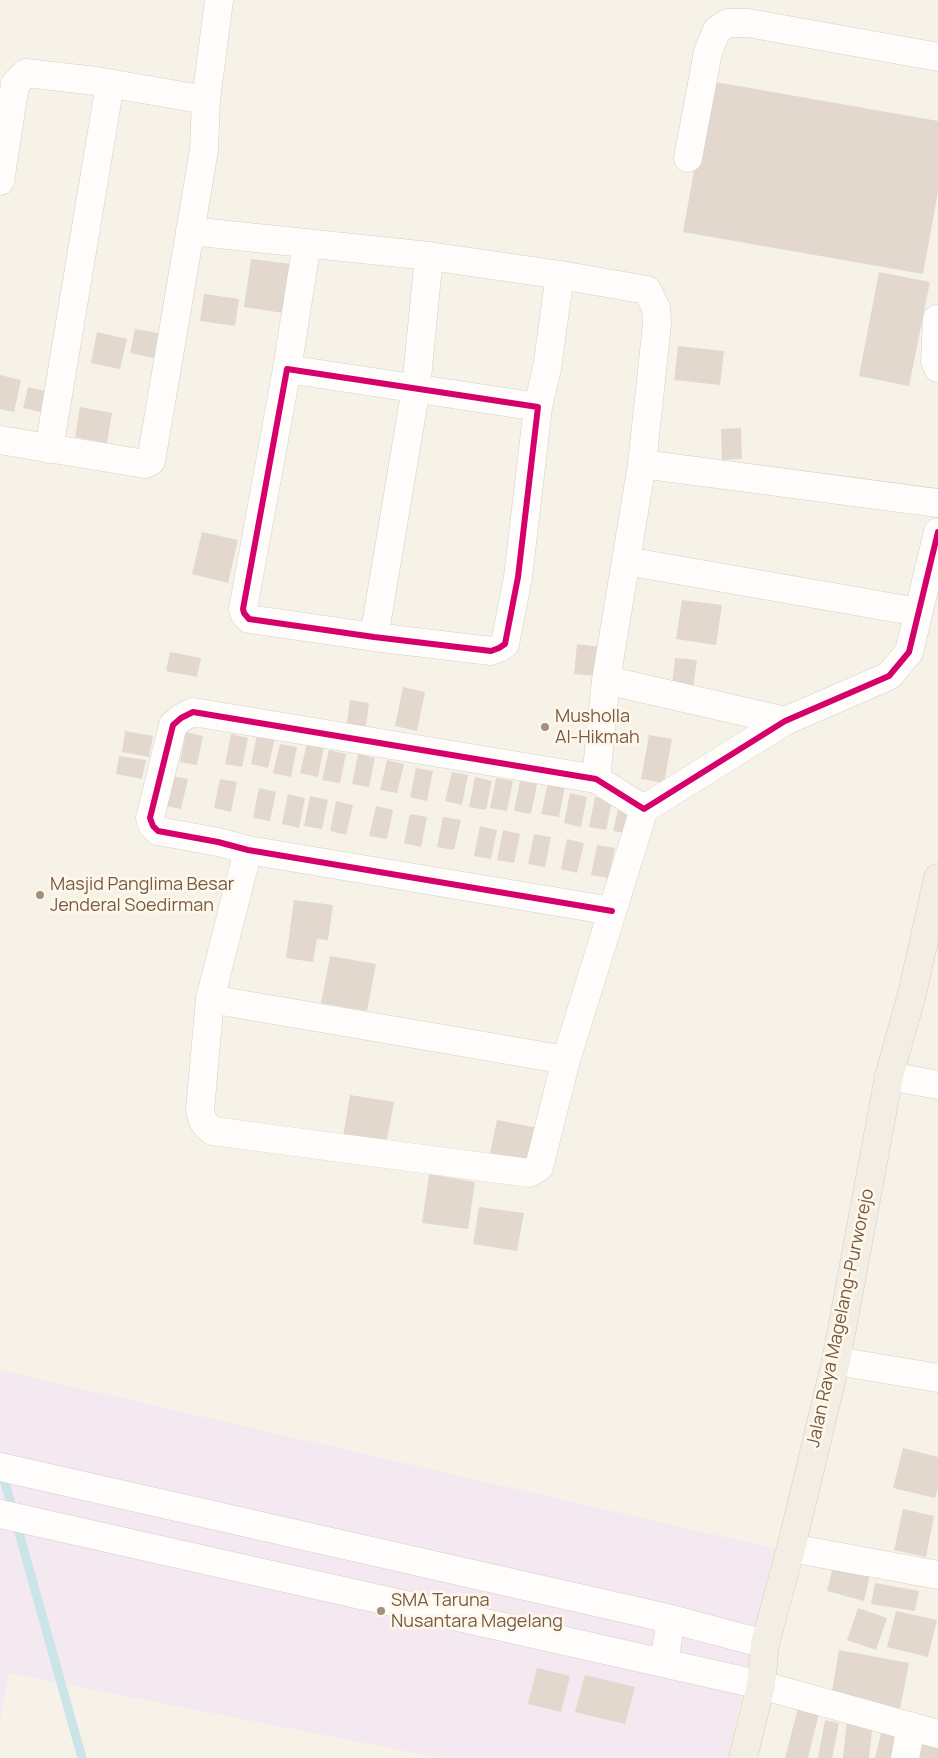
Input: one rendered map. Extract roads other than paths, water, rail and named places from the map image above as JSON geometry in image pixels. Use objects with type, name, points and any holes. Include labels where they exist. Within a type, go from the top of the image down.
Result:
[{"type":"main road","name":"Jalan Raya Magelang-Purworejo","points":[[743,1758],[762,1685],[765,1644],[791,1548],[836,1361],[889,1076],[912,994],[938,878]]},
{"type":"street","points":[[0,440],[145,464],[151,461],[204,150],[206,100],[219,0]]},
{"type":"street","points":[[688,158],[708,52],[717,30],[728,23],[748,23],[938,57]]},
{"type":"street","points":[[0,182],[15,84],[26,73],[96,81],[206,100]]},
{"type":"street","points":[[49,449],[110,84]]},
{"type":"street","points":[[190,231],[429,256],[560,274],[647,290],[656,308],[657,324],[642,464],[606,680],[596,779]]},
{"type":"street","points":[[307,243],[288,369],[243,609],[249,619],[374,637],[491,651],[505,644],[518,577],[538,407],[547,368],[560,274]]},
{"type":"street","points":[[374,637],[416,388],[429,256]]},
{"type":"street","points":[[937,319],[934,361],[938,368]]},
{"type":"street","points":[[288,369],[538,407]]},
{"type":"street","points":[[642,464],[938,503]]},
{"type":"street","points":[[248,850],[210,999],[200,1110],[202,1121],[213,1131],[529,1174],[539,1167],[566,1060],[644,809],[785,721],[889,676],[909,652],[938,532]]},
{"type":"street","points":[[626,561],[918,612]]},
{"type":"street","points":[[606,680],[785,721]]},
{"type":"street","points":[[612,911],[248,850],[218,842],[158,831],[153,826],[150,818],[173,725],[193,712],[596,779],[644,809]]},
{"type":"street","points":[[210,999],[566,1060]]},
{"type":"street","points":[[889,1076],[938,1085]]},
{"type":"street","points":[[836,1361],[938,1378]]},
{"type":"street","points":[[2,1467],[671,1619],[765,1644]]},
{"type":"street","points":[[6,1515],[762,1685],[938,1734]]},
{"type":"street","points":[[791,1548],[938,1575]]},
{"type":"street","points":[[664,1663],[671,1619]]},
{"type":"street","points":[[905,1758],[911,1726]]},
{"type":"waterway","points":[[2,1472],[82,1758]]},
{"type":"place","name":"Musholla Al-Hikmah","points":[[545,727]]},
{"type":"place","name":"Masjid Panglima Besar Jenderal Soedirman","points":[[40,895]]},
{"type":"place","name":"SMA Taruna Nusantara Magelang","points":[[381,1611]]}]
